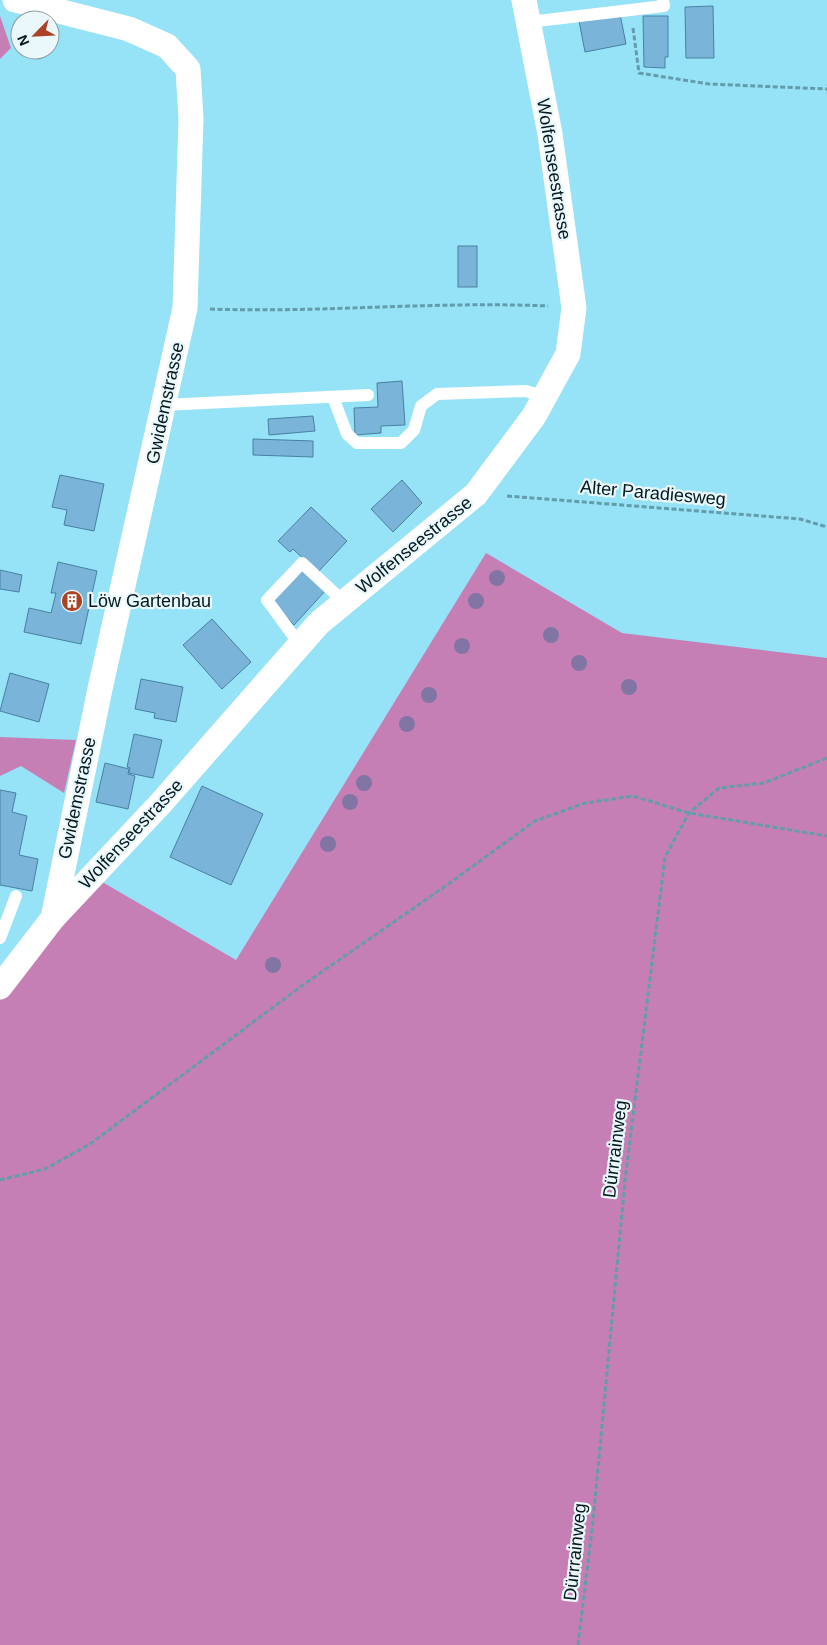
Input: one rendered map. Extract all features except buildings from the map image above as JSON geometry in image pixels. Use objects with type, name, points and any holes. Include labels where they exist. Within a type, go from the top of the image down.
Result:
[{"type":"street","name":"Gwidemstrasse","points":[[15,0],[129,29],[167,46],[188,69],[192,118],[185,308],[98,699],[53,918]]},
{"type":"street","name":"Wolfenseestrasse","points":[[0,987],[53,918],[161,803],[319,623],[476,494],[534,416],[545,397],[568,354],[574,308],[550,134],[526,11]]},
{"type":"lane","points":[[526,11],[631,10],[664,6],[663,0]]},
{"type":"lane","points":[[333,397],[347,434],[357,443],[400,443],[414,430],[421,406],[437,394],[526,391],[545,397]]},
{"type":"lane","points":[[164,405],[368,396]]},
{"type":"lane","points":[[300,645],[267,600],[302,563],[344,602]]},
{"type":"lane","points":[[0,938],[16,896]]},
{"type":"path","points":[[631,10],[639,73],[709,84],[827,89]]},
{"type":"path","points":[[185,308],[298,310],[511,305],[574,308]]},
{"type":"path","name":"Alter Paradiesweg","points":[[476,494],[800,519],[827,528]]},
{"type":"path","name":"Dürrrainweg","points":[[578,1645],[594,1511],[625,1182],[665,857],[690,813],[719,788],[764,783],[827,758]]},
{"type":"path","points":[[0,1180],[45,1169],[90,1144],[303,984],[447,885],[535,821],[585,802],[633,796],[690,813],[827,836]]},
{"type":"shaded area","points":[[0,16],[10,49],[0,59]]},
{"type":"shaded area","points":[[486,553],[622,633],[827,658],[827,1645],[0,1645],[0,987],[92,876],[236,960]]},
{"type":"shaded area","points":[[0,737],[76,740],[64,793],[21,766],[0,776]]},
{"type":"place","name":"Löw Gartenbau","points":[[72,601]]}]
